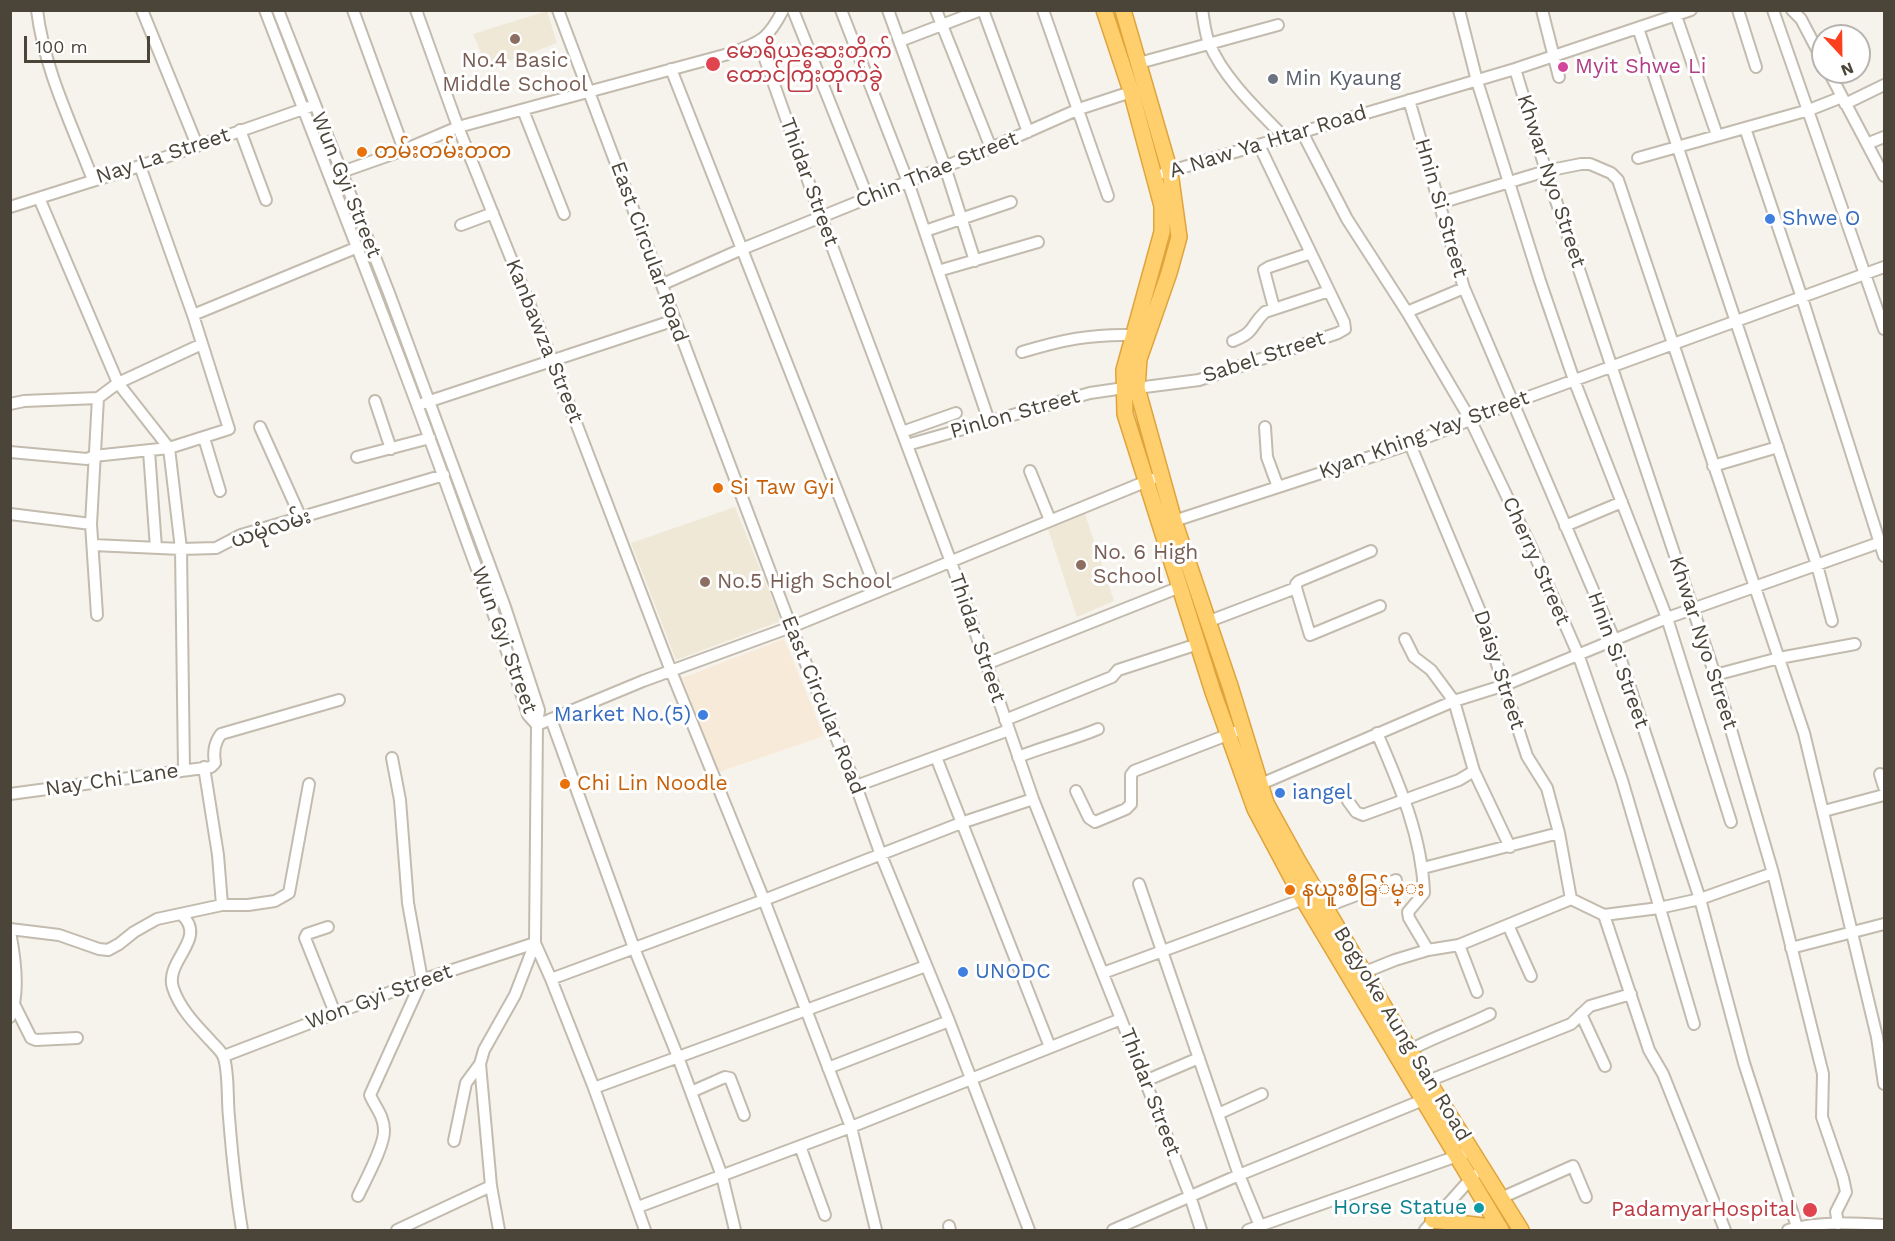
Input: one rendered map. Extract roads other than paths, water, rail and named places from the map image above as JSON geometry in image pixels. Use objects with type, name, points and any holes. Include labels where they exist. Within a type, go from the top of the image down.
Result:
[{"type":"highway","name":"Bogyoke Aung San Road","points":[[1104,10],[1170,172],[1179,237],[1139,359],[1125,414],[1198,644],[1228,734],[1254,787],[1266,803],[1310,896],[1465,1153],[1470,1178],[1501,1229]]},
{"type":"highway","name":"Bogyoke Aung San Road","points":[[1123,10],[1139,63],[1138,89],[1162,206],[1162,232],[1124,370],[1244,729],[1254,787]]},
{"type":"highway","name":"Bogyoke Aung San Road","points":[[1310,896],[1325,908],[1358,975],[1410,1050],[1429,1092]]},
{"type":"highway","name":"Bogyoke Aung San Road","points":[[1465,1153],[1483,1168],[1521,1230]]},
{"type":"highway","points":[[1429,1225],[1501,1229]]},
{"type":"street","points":[[37,10],[50,68],[93,180]]},
{"type":"street","points":[[142,10],[197,146]]},
{"type":"street","name":"Wun Gyi Street","points":[[265,10],[418,405],[494,611],[528,715],[537,724]]},
{"type":"street","name":"Wun Gyi Street","points":[[278,10],[429,401],[524,661],[539,710],[537,724]]},
{"type":"street","points":[[353,10],[404,150]]},
{"type":"street","name":"Kanbawza Street","points":[[416,10],[458,127],[552,360],[671,671],[764,900],[851,1127],[876,1230]]},
{"type":"street","name":"East Circular Road","points":[[558,10],[791,627],[949,1021],[1029,1230]]},
{"type":"street","points":[[331,176],[404,150],[458,127],[732,52],[759,42],[771,31],[783,10]]},
{"type":"street","points":[[793,10],[868,198]]},
{"type":"street","points":[[841,10],[908,182],[989,421]]},
{"type":"street","points":[[888,10],[945,167],[975,261]]},
{"type":"street","points":[[936,10],[991,148]]},
{"type":"street","points":[[900,41],[982,10],[1028,132]]},
{"type":"street","points":[[1043,10],[1108,196]]},
{"type":"street","points":[[1202,10],[1209,42],[1228,74],[1248,100],[1285,138]]},
{"type":"street","points":[[1460,10],[1477,81],[1540,281],[1575,380],[1667,618],[1731,822]]},
{"type":"street","points":[[1542,10],[1559,77]]},
{"type":"street","name":"A Naw Ya Htar Road","points":[[1155,175],[1477,81],[1691,10]]},
{"type":"street","points":[[1738,10],[1756,67]]},
{"type":"street","points":[[1773,10],[1884,329]]},
{"type":"street","points":[[1792,10],[1801,19],[1811,38]]},
{"type":"street","points":[[1676,16],[1717,135]]},
{"type":"street","points":[[1139,63],[1278,25]]},
{"type":"street","points":[[1638,28],[1817,565],[1832,621]]},
{"type":"street","name":"Thidar Street","points":[[759,42],[821,217],[951,562],[1033,799],[1202,1230]]},
{"type":"street","points":[[671,69],[877,592]]},
{"type":"street","name":"Khwar Nyo Street","points":[[1515,69],[1611,367],[1694,608],[1773,873],[1823,1074],[1822,1117],[1846,1192],[1836,1212],[1838,1224]]},
{"type":"street","points":[[1835,84],[1869,143],[1884,176]]},
{"type":"street","points":[[1638,158],[1844,100],[1884,85]]},
{"type":"street","name":"Chin Thae Street","points":[[663,284],[742,249],[991,148],[1079,109],[1138,89]]},
{"type":"street","name":"Hnin Si Street","points":[[1409,100],[1464,288],[1614,639],[1700,899],[1744,1063],[1794,1230]]},
{"type":"street","name":"Nay La Street","points":[[10,207],[140,166],[315,105]]},
{"type":"street","points":[[522,110],[564,214]]},
{"type":"street","points":[[1745,128],[1882,542],[1884,556]]},
{"type":"street","points":[[240,130],[266,200]]},
{"type":"street","name":"Cherry Street","points":[[1302,132],[1347,219],[1407,312],[1470,419],[1532,549],[1578,654],[1622,780],[1694,1024]]},
{"type":"street","points":[[1869,143],[1884,137]]},
{"type":"street","name":"Sabel Street","points":[[1131,388],[1199,380],[1345,329],[1344,322],[1259,145]]},
{"type":"street","points":[[1440,203],[1546,171],[1581,164],[1590,164],[1616,176],[1804,733],[1877,1037],[1884,1084]]},
{"type":"street","points":[[10,452],[87,459],[94,456],[169,448],[229,429],[193,315],[140,166]]},
{"type":"street","points":[[39,198],[118,383],[169,448],[181,549],[184,770]]},
{"type":"street","points":[[924,231],[1011,202]]},
{"type":"street","points":[[460,225],[493,213]]},
{"type":"street","points":[[938,271],[1038,242]]},
{"type":"street","points":[[193,315],[358,247]]},
{"type":"street","points":[[1274,308],[1264,270],[1311,253]]},
{"type":"street","name":"Kyan Khing Yay Street","points":[[1174,521],[1410,444],[1512,403],[1884,267]]},
{"type":"street","points":[[1407,312],[1464,288]]},
{"type":"street","points":[[1233,341],[1252,331],[1257,319],[1274,308],[1329,291]]},
{"type":"street","points":[[418,405],[675,320]]},
{"type":"street","points":[[1022,352],[1067,339],[1132,335]]},
{"type":"street","points":[[10,404],[24,401],[98,398],[118,383],[202,344]]},
{"type":"street","name":"Pinlon Street","points":[[907,445],[1090,393],[1131,388]]},
{"type":"street","points":[[97,615],[91,524],[98,398]]},
{"type":"street","points":[[375,401],[391,449]]},
{"type":"street","points":[[902,432],[956,413]]},
{"type":"street","points":[[260,427],[301,518]]},
{"type":"street","points":[[1265,427],[1267,457],[1278,487]]},
{"type":"street","points":[[204,438],[220,491]]},
{"type":"street","points":[[357,457],[430,438]]},
{"type":"street","name":"Daisy Street","points":[[1410,444],[1479,609],[1527,756],[1547,788],[1559,833],[1571,899]]},
{"type":"street","points":[[1713,466],[1778,447]]},
{"type":"street","points":[[148,451],[156,548]]},
{"type":"street","points":[[1030,471],[1050,520]]},
{"type":"street","name":"ယမုံလမ်း","points":[[93,544],[181,549],[216,548],[242,535],[444,475]]},
{"type":"street","points":[[454,1141],[466,1083],[480,1064],[484,1050],[515,995],[535,943],[537,724],[791,627],[1161,476]]},
{"type":"street","points":[[1565,526],[1622,502]]},
{"type":"street","points":[[10,514],[91,524]]},
{"type":"street","points":[[1254,787],[1454,701],[1505,685],[1667,618],[1882,542]]},
{"type":"street","points":[[1371,551],[1307,577],[1296,584],[1296,588],[1310,635],[1380,606]]},
{"type":"street","points":[[986,664],[1180,587]]},
{"type":"street","points":[[1207,622],[1296,588]]},
{"type":"street","points":[[1405,639],[1414,657],[1431,670],[1454,701],[1474,771],[1510,847]]},
{"type":"street","points":[[856,786],[936,757],[1112,677],[1119,670],[1198,644]]},
{"type":"street","points":[[1715,675],[1779,658],[1855,644]]},
{"type":"street","points":[[222,904],[209,766],[216,740],[221,734],[339,700]]},
{"type":"street","points":[[551,719],[634,948],[678,1057],[722,1176],[735,1230]]},
{"type":"street","points":[[1018,757],[1048,744],[1073,739],[1098,729]]},
{"type":"street","points":[[1076,791],[1089,818],[1095,822],[1126,809],[1131,804],[1131,775],[1134,771],[1244,729]]},
{"type":"street","points":[[1377,733],[1405,798],[1423,868],[1424,892],[1408,912],[1409,918],[1428,950]]},
{"type":"street","points":[[936,757],[1050,1047]]},
{"type":"street","points":[[358,1196],[385,1130],[381,1113],[370,1095],[422,980],[408,903],[400,800],[392,758]]},
{"type":"street","name":"Nay Chi Lane","points":[[10,794],[209,766]]},
{"type":"street","points":[[1348,801],[1356,812],[1363,815],[1459,780],[1474,771]]},
{"type":"street","points":[[1880,774],[1884,787]]},
{"type":"street","points":[[10,1017],[15,1006],[15,954],[10,931],[59,935],[108,950],[157,919],[172,914],[222,904],[248,905],[275,902],[289,893],[309,784]]},
{"type":"street","points":[[1824,811],[1884,795]]},
{"type":"street","points":[[551,979],[764,900],[961,823],[1033,799]]},
{"type":"street","points":[[1423,868],[1559,833]]},
{"type":"street","points":[[1358,975],[1428,950],[1459,945],[1571,899],[1604,915],[1659,908],[1700,899],[1773,873]]},
{"type":"street","points":[[1325,908],[1396,880]]},
{"type":"street","points":[[1139,884],[1239,1175],[1260,1226]]},
{"type":"street","points":[[1103,973],[1310,896]]},
{"type":"street","points":[[181,914],[188,921],[191,931],[189,941],[172,972],[173,989],[187,1015],[224,1056],[234,1175],[242,1230]]},
{"type":"street","points":[[1604,915],[1649,1050],[1663,1074],[1725,1230]]},
{"type":"street","points":[[1791,948],[1884,924]]},
{"type":"street","points":[[1508,925],[1531,976]]},
{"type":"street","points":[[328,927],[307,934],[306,938],[335,1013]]},
{"type":"street","points":[[535,943],[594,1088],[645,1230]]},
{"type":"street","name":"Won Gyi Street","points":[[224,1056],[422,980],[535,943]]},
{"type":"street","points":[[1459,945],[1477,992]]},
{"type":"street","points":[[594,1088],[926,966]]},
{"type":"street","points":[[1113,1230],[1429,1092],[1571,1024],[1590,1006],[1630,994]]},
{"type":"street","points":[[15,1006],[31,1038],[36,1040],[77,1038]]},
{"type":"street","points":[[1410,1050],[1490,1014]]},
{"type":"street","points":[[1581,1014],[1605,1066]]},
{"type":"street","points":[[638,1207],[851,1127],[1121,1019]]},
{"type":"street","points":[[828,1068],[949,1021]]},
{"type":"street","points":[[1145,1081],[1199,1058]]},
{"type":"street","points":[[480,1064],[491,1186],[499,1230]]},
{"type":"street","points":[[691,1092],[725,1077],[730,1078],[744,1115]]},
{"type":"street","points":[[1218,1114],[1262,1094]]},
{"type":"street","points":[[800,1146],[825,1215]]},
{"type":"street","points":[[1248,1230],[1465,1153]]},
{"type":"street","points":[[1502,1198],[1573,1166],[1586,1197]]},
{"type":"street","points":[[1429,1225],[1470,1178],[1483,1168]]},
{"type":"street","points":[[396,1230],[491,1186]]},
{"type":"street","points":[[1794,1230],[1838,1224],[1871,1227],[1884,1224]]},
{"type":"place","name":"No.4 Basic Middle School","points":[[515,39]]},
{"type":"place","name":"မောရိယဆေးတိုက် တောင်ကြီးတိုက်ခွဲ","points":[[713,64]]},
{"type":"place","name":"Myit Shwe Li","points":[[1563,67]]},
{"type":"place","name":"Min Kyaung","points":[[1273,79]]},
{"type":"place","name":"တမ်းတမ်းတတ","points":[[362,152]]},
{"type":"place","name":"Shwe O","points":[[1770,219]]},
{"type":"place","name":"Si Taw Gyi","points":[[718,488]]},
{"type":"place","name":"No. 6 High School","points":[[1081,565]]},
{"type":"place","name":"No.5 High School","points":[[705,582]]},
{"type":"place","name":"Market No.(5)","points":[[703,715]]},
{"type":"place","name":"Chi Lin Noodle","points":[[565,784]]},
{"type":"place","name":"iangel","points":[[1280,793]]},
{"type":"place","name":"နယူးစီခြ်မ္း","points":[[1290,890]]},
{"type":"place","name":"UNODC","points":[[963,972]]},
{"type":"place","name":"Horse Statue","points":[[1479,1208]]},
{"type":"place","name":"PadamyarHospital","points":[[1810,1210]]}]
